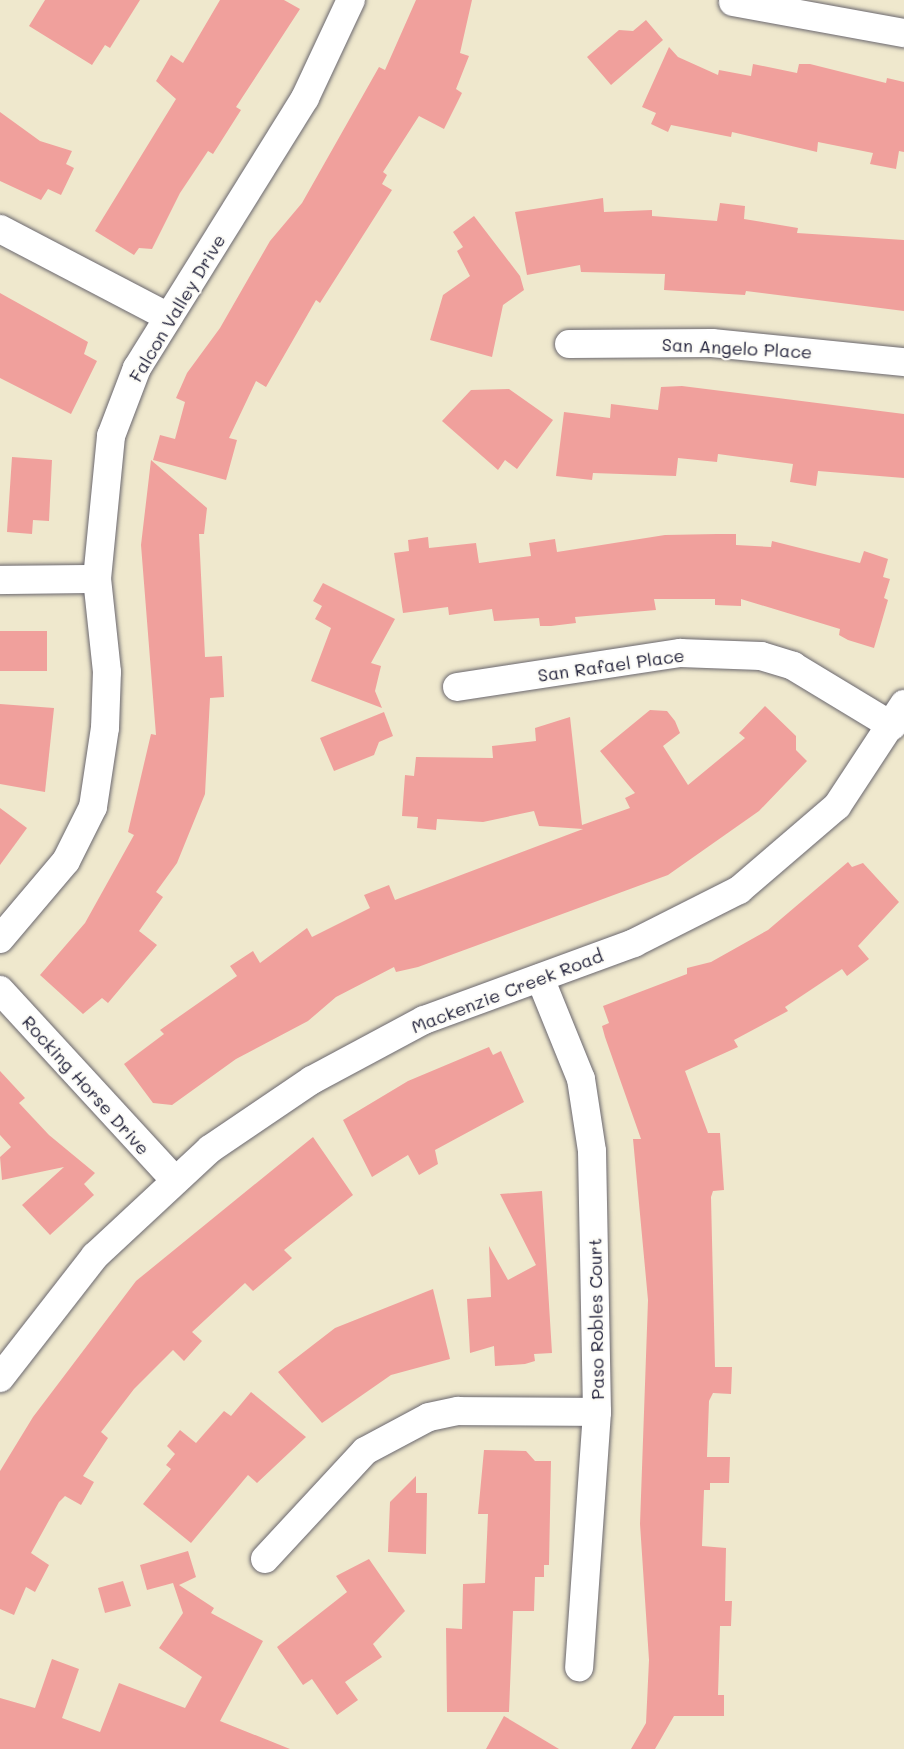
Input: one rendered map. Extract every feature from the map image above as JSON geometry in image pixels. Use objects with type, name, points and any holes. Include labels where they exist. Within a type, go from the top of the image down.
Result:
[{"type":"street","name":"Falcon Valley Drive","points":[[0,939],[66,861],[93,807],[108,672],[97,579],[111,436],[137,368],[305,98],[351,0]]},
{"type":"street","points":[[733,2],[904,33]]},
{"type":"street","points":[[0,229],[168,317]]},
{"type":"street","name":"San Angelo Place","points":[[569,344],[712,343],[904,362]]},
{"type":"street","points":[[0,580],[97,579]]},
{"type":"street","name":"San Rafael Place","points":[[457,687],[680,652],[761,656],[793,666],[898,715]]},
{"type":"street","name":"Mackenzie Creek Road","points":[[0,1378],[95,1256],[173,1178],[242,1125],[321,1075],[424,1020],[540,978],[694,917],[739,890],[837,806],[898,715]]},
{"type":"street","name":"Paso Robles Court","points":[[540,978],[581,1079],[592,1151],[597,1412],[579,1667]]},
{"type":"street","name":"Rocking Horse Drive","points":[[0,990],[173,1178]]},
{"type":"street","points":[[265,1559],[365,1451],[429,1417],[458,1411],[597,1412]]},
{"type":"building","points":[[45,0],[140,0],[110,48],[105,45],[92,65],[29,26]]},
{"type":"building","points":[[220,0],[284,0],[300,9],[236,107],[241,110],[213,154],[208,151],[180,193],[152,249],[139,248],[134,255],[95,231],[176,99],[156,81],[171,55],[183,63]]},
{"type":"building","points":[[416,0],[472,0],[460,53],[469,56],[456,89],[462,93],[444,129],[419,116],[383,172],[387,175],[382,184],[392,190],[320,303],[316,300],[266,387],[256,381],[229,438],[237,440],[226,480],[153,460],[160,435],[175,439],[185,402],[176,398],[187,373],[220,328],[270,241],[302,203],[379,67],[385,70]]},
{"type":"building","points":[[646,20],[663,40],[611,85],[587,57],[619,30],[633,31]]},
{"type":"building","points":[[669,47],[678,57],[718,75],[719,70],[751,76],[753,64],[797,73],[799,64],[810,64],[886,83],[887,78],[904,82],[904,152],[899,151],[896,169],[870,164],[873,153],[818,142],[817,152],[732,132],[731,137],[671,125],[668,132],[651,124],[656,113],[642,107]]},
{"type":"building","points":[[0,112],[40,141],[72,151],[66,164],[74,168],[61,195],[48,189],[41,200],[0,181]]},
{"type":"building","points":[[603,198],[604,212],[652,210],[652,216],[717,221],[720,203],[745,206],[744,219],[798,228],[797,233],[904,240],[904,311],[746,291],[745,295],[664,290],[665,274],[581,272],[580,265],[527,275],[515,212]]},
{"type":"building","points":[[474,216],[520,276],[524,290],[503,305],[492,357],[430,340],[443,295],[470,276],[457,251],[463,247],[453,232]]},
{"type":"building","points":[[0,293],[88,342],[84,354],[97,361],[71,414],[0,378]]},
{"type":"building","points":[[682,386],[904,414],[904,478],[818,471],[816,486],[790,482],[793,464],[718,454],[717,462],[678,458],[676,476],[593,473],[592,480],[556,476],[564,412],[610,418],[611,404],[658,410],[661,387]]},
{"type":"building","points":[[509,389],[553,420],[517,469],[505,460],[498,470],[442,421],[471,390]]},
{"type":"building","points":[[12,457],[52,460],[49,521],[33,520],[32,534],[7,532]]},
{"type":"building","points":[[151,460],[207,508],[204,534],[199,534],[205,657],[222,656],[224,697],[210,698],[205,794],[177,863],[156,892],[163,897],[139,931],[157,945],[108,1003],[102,998],[83,1014],[40,975],[85,923],[134,835],[128,832],[151,734],[156,735],[141,545]]},
{"type":"building","points":[[736,534],[736,545],[771,547],[772,541],[860,563],[864,551],[888,559],[883,577],[890,579],[884,598],[888,600],[874,648],[839,635],[840,629],[741,599],[741,606],[715,605],[715,599],[654,599],[656,610],[575,617],[576,623],[551,626],[540,626],[539,618],[494,621],[492,609],[449,615],[448,607],[403,613],[394,553],[409,551],[408,540],[428,537],[429,548],[476,543],[479,563],[531,556],[529,543],[555,539],[557,552],[665,535]]},
{"type":"building","points":[[323,583],[395,619],[371,663],[381,666],[375,691],[382,708],[311,681],[331,628],[315,619],[322,606],[313,601]]},
{"type":"building","points":[[0,631],[47,631],[47,671],[0,671]]},
{"type":"building","points":[[0,704],[54,708],[45,792],[0,784]]},
{"type":"building","points":[[765,706],[796,736],[796,750],[807,761],[759,811],[668,875],[418,967],[396,972],[394,967],[336,997],[308,1021],[236,1059],[172,1105],[153,1103],[124,1064],[164,1034],[160,1030],[237,976],[230,966],[253,951],[260,963],[307,928],[312,937],[370,908],[364,895],[389,885],[395,900],[583,829],[539,826],[534,811],[483,822],[437,819],[436,830],[417,828],[418,817],[402,816],[405,775],[414,776],[416,757],[493,758],[492,746],[536,741],[535,728],[570,717],[582,825],[630,808],[625,798],[635,793],[600,751],[650,710],[667,711],[675,721],[680,733],[663,746],[688,785],[745,738],[739,733]]},
{"type":"building","points":[[384,712],[393,736],[379,742],[374,755],[334,771],[320,738]]},
{"type":"building","points":[[0,808],[27,828],[0,865]]},
{"type":"building","points":[[848,862],[852,867],[863,863],[899,902],[858,946],[869,959],[847,976],[842,969],[785,1007],[788,1011],[734,1040],[738,1047],[685,1071],[708,1133],[720,1133],[724,1190],[713,1191],[711,1197],[715,1367],[732,1367],[731,1394],[713,1393],[709,1401],[707,1457],[730,1457],[729,1483],[710,1483],[710,1490],[704,1490],[702,1546],[726,1548],[725,1601],[732,1601],[731,1626],[720,1626],[718,1695],[724,1695],[724,1716],[674,1716],[655,1749],[631,1749],[646,1723],[649,1660],[640,1524],[648,1300],[633,1139],[641,1139],[605,1037],[602,1026],[609,1023],[603,1006],[687,974],[687,968],[711,962],[768,930]]},
{"type":"building","points":[[489,1047],[493,1055],[501,1051],[524,1102],[435,1150],[438,1164],[419,1175],[408,1155],[372,1177],[343,1120],[408,1081]]},
{"type":"building","points":[[0,1071],[25,1098],[19,1103],[49,1135],[95,1173],[84,1184],[94,1195],[50,1235],[22,1205],[64,1167],[2,1180],[0,1157],[11,1147],[0,1135]]},
{"type":"building","points":[[313,1137],[353,1195],[284,1250],[292,1258],[253,1291],[245,1283],[192,1332],[202,1341],[184,1361],[173,1350],[134,1389],[101,1432],[108,1438],[83,1476],[94,1482],[81,1505],[65,1496],[59,1502],[31,1553],[49,1565],[35,1592],[26,1587],[14,1615],[0,1609],[0,1471],[33,1417],[136,1281]]},
{"type":"building","points":[[542,1191],[552,1353],[534,1354],[535,1361],[525,1364],[495,1366],[494,1346],[470,1353],[467,1299],[491,1297],[489,1246],[508,1280],[536,1265],[500,1194]]},
{"type":"building","points":[[433,1289],[450,1359],[391,1375],[322,1423],[278,1372],[335,1328]]},
{"type":"building","points":[[251,1392],[306,1437],[257,1483],[248,1475],[191,1543],[143,1504],[171,1469],[166,1465],[175,1454],[167,1446],[180,1430],[196,1443],[224,1411],[231,1416]]},
{"type":"building","points":[[484,1450],[526,1451],[535,1461],[551,1461],[549,1565],[544,1565],[544,1577],[535,1577],[534,1611],[513,1611],[509,1712],[447,1712],[446,1628],[462,1629],[463,1584],[485,1583],[488,1514],[478,1514]]},
{"type":"building","points":[[416,1476],[416,1493],[427,1493],[426,1554],[388,1552],[390,1502]]},
{"type":"building","points":[[188,1551],[196,1577],[179,1585],[214,1608],[211,1613],[263,1641],[220,1721],[290,1749],[0,1749],[0,1698],[35,1708],[52,1659],[79,1669],[62,1718],[100,1732],[119,1683],[185,1708],[202,1677],[159,1648],[183,1613],[173,1583],[147,1590],[140,1565]]},
{"type":"building","points":[[369,1559],[405,1611],[373,1644],[382,1657],[345,1682],[358,1700],[337,1715],[312,1679],[303,1685],[277,1647],[347,1592],[336,1576]]},
{"type":"building","points":[[123,1581],[131,1606],[105,1613],[98,1588]]},
{"type":"building","points":[[504,1716],[559,1749],[486,1749]]}]
